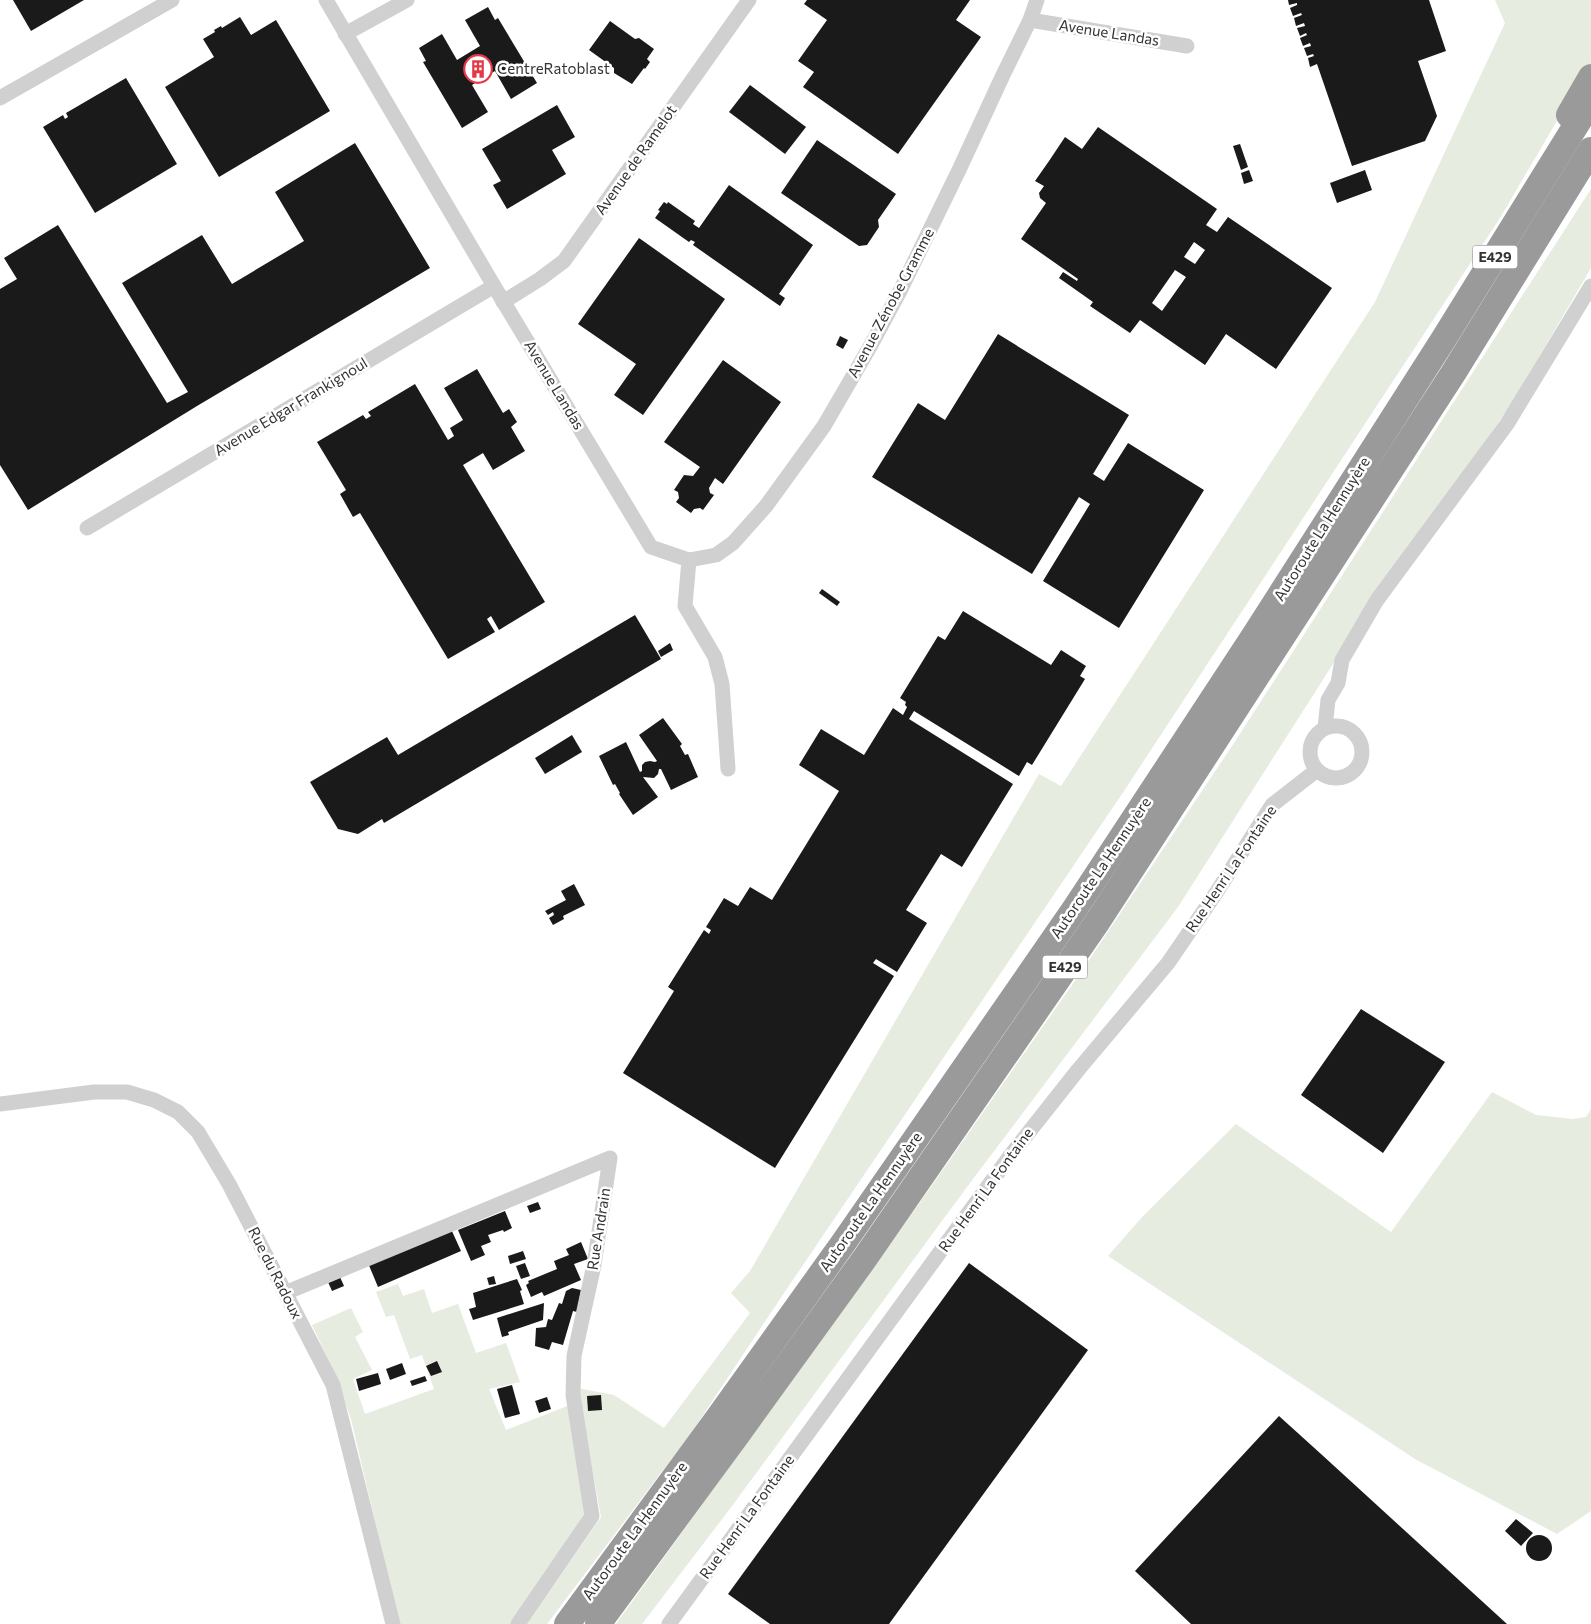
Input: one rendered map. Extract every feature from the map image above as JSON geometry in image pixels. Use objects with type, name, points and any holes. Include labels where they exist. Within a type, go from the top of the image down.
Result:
[{"type":"highway","points":[[1546,174],[1562,127],[1591,77]]},
{"type":"highway","name":"Autoroute La Hennuyère","points":[[567,1624],[838,1250],[1076,907],[1254,636],[1591,101]]},
{"type":"highway","name":"Autoroute La Hennuyère","points":[[598,1624],[738,1435],[864,1258],[1098,921],[1454,372],[1588,157]]},
{"type":"street","points":[[0,98],[172,0]]},
{"type":"street","name":"Avenue Landas","points":[[326,0],[651,548],[689,560]]},
{"type":"street","points":[[345,34],[407,0]]},
{"type":"street","name":"Avenue de Ramelot","points":[[504,302],[540,279],[564,260],[749,0]]},
{"type":"street","name":"Avenue Zénobe Gramme","points":[[689,560],[716,555],[733,543],[766,506],[824,426],[900,291],[1030,20],[1037,0]]},
{"type":"street","name":"Avenue Landas","points":[[1030,20],[1188,46]]},
{"type":"street","name":"Avenue Edgar Frankignoul","points":[[88,528],[494,286]]},
{"type":"street","points":[[1324,728],[1328,700],[1338,682],[1342,660],[1377,600],[1507,424],[1591,286]]},
{"type":"street","points":[[689,560],[685,606],[715,658],[722,684],[728,769]]},
{"type":"street","points":[[1340,726],[1355,734],[1359,740],[1362,756],[1359,764],[1348,776],[1331,778],[1312,765],[1309,751],[1314,737],[1324,728],[1340,726]]},
{"type":"street","name":"Rue Henri La Fontaine","points":[[668,1624],[1010,1156],[1078,1070],[1168,962],[1216,893],[1272,805],[1317,770]]},
{"type":"street","name":"Rue du Radoux","points":[[0,1104],[94,1092],[126,1092],[154,1100],[178,1112],[198,1132],[229,1184],[333,1385],[393,1624]]},
{"type":"street","name":"Rue Andrain","points":[[285,1293],[610,1158],[594,1266],[574,1356],[573,1395],[592,1516],[518,1624]]},
{"type":"shaded area","points":[[1495,0],[1591,0],[1591,63],[1500,218],[1124,791],[691,1433],[547,1624],[527,1624],[601,1517],[577,1388],[614,1395],[664,1428],[750,1313],[731,1293],[750,1271],[1039,774],[1061,786],[1375,302],[1505,23]]},
{"type":"shaded area","points":[[1591,189],[1591,268],[1512,403],[1368,609],[1178,907],[642,1624],[616,1624],[921,1201],[1081,972],[1234,743]]},
{"type":"shaded area","points":[[1492,1092],[1536,1115],[1573,1119],[1586,1117],[1591,1109],[1591,1511],[1557,1534],[1415,1459],[1108,1256],[1143,1216],[1236,1124],[1391,1232]]},
{"type":"shaded area","points":[[398,1284],[403,1296],[424,1289],[432,1313],[458,1304],[476,1353],[506,1343],[520,1382],[489,1389],[506,1430],[570,1405],[586,1511],[511,1624],[399,1624],[351,1419],[334,1372],[312,1325],[351,1308],[363,1332],[355,1337],[372,1370],[353,1379],[365,1414],[434,1389],[422,1355],[410,1359],[394,1315],[386,1317],[376,1292]]},
{"type":"building","points":[[13,0],[84,0],[31,31]]},
{"type":"building","points":[[807,0],[970,0],[956,20],[981,37],[898,154],[803,87],[814,72],[798,61],[827,20],[804,4]]},
{"type":"building","points":[[1288,0],[1429,0],[1446,51],[1418,61],[1437,116],[1425,141],[1352,166],[1317,64],[1310,67],[1308,58],[1314,56],[1313,54],[1307,56],[1304,48],[1311,46],[1310,43],[1303,46],[1300,38],[1307,35],[1306,33],[1300,36],[1297,28],[1305,26],[1304,23],[1296,26],[1294,18],[1302,15],[1301,13],[1293,16],[1290,8],[1297,5],[1297,3],[1289,5]]},
{"type":"building","name":"CentreRatoblast","points":[[488,7],[495,20],[498,18],[537,83],[511,99],[495,71],[472,85],[488,112],[462,128],[423,62],[426,61],[419,48],[442,34],[457,60],[480,46],[465,20]]},
{"type":"building","points":[[240,17],[251,35],[276,20],[330,111],[219,177],[165,87],[214,57],[203,39],[215,32],[214,30],[221,26],[222,28]]},
{"type":"building","points":[[610,21],[635,39],[639,38],[654,49],[647,59],[650,62],[632,84],[614,73],[614,68],[589,50]]},
{"type":"building","points":[[126,78],[177,164],[95,213],[43,127],[63,115],[65,119],[68,117],[66,113]]},
{"type":"building","points":[[750,85],[806,127],[785,154],[729,112]]},
{"type":"building","points":[[557,105],[575,137],[552,150],[566,174],[507,209],[493,185],[501,181],[482,149]]},
{"type":"building","points":[[1098,127],[1217,209],[1206,225],[1217,232],[1228,217],[1332,288],[1276,369],[1226,334],[1205,365],[1140,320],[1130,333],[1090,306],[1093,302],[1059,278],[1063,272],[1077,281],[1078,279],[1021,239],[1046,203],[1040,198],[1039,193],[1044,186],[1035,181],[1065,137],[1082,149]],"holes":[[[1194,242],[1205,250],[1195,264],[1184,257]],[[1175,270],[1186,277],[1162,311],[1152,303]]]},
{"type":"building","points":[[817,140],[896,194],[878,220],[879,227],[867,245],[859,246],[781,193]]},
{"type":"building","points":[[355,143],[430,268],[197,406],[28,510],[0,465],[0,289],[17,279],[4,258],[58,225],[167,403],[188,392],[122,283],[202,235],[232,284],[304,241],[275,192]]},
{"type":"building","points":[[1240,144],[1248,167],[1241,170],[1233,146]]},
{"type":"building","points":[[1249,170],[1253,181],[1244,184],[1241,173]]},
{"type":"building","points":[[1365,170],[1372,190],[1337,203],[1330,183]]},
{"type":"building","points":[[729,185],[813,245],[779,294],[785,298],[780,306],[693,245],[695,242],[691,240],[689,242],[655,218],[664,202],[667,204],[668,202],[695,221],[693,224],[699,228]]},
{"type":"building","points":[[639,238],[725,299],[643,415],[614,395],[636,364],[578,324]]},
{"type":"building","points":[[998,334],[1129,415],[1093,474],[1104,481],[1128,443],[1204,490],[1119,628],[1043,581],[1090,504],[1079,497],[1032,574],[872,477],[918,403],[945,420]]},
{"type":"building","points":[[840,336],[848,340],[843,349],[836,345]]},
{"type":"building","points":[[723,360],[781,402],[723,484],[715,478],[709,488],[710,493],[714,495],[703,510],[700,508],[694,509],[691,513],[676,502],[679,498],[678,492],[674,490],[684,475],[693,476],[700,467],[664,442]]},
{"type":"building","points":[[477,369],[503,413],[509,409],[517,422],[511,427],[525,451],[493,470],[483,453],[463,465],[545,602],[499,630],[491,616],[487,619],[495,632],[448,659],[360,513],[353,517],[340,494],[346,490],[317,442],[363,415],[366,419],[371,416],[368,412],[415,384],[448,440],[454,436],[450,428],[463,420],[444,388]]},
{"type":"building","points":[[822,589],[840,602],[837,606],[819,593]]},
{"type":"building","points":[[963,611],[1051,665],[1061,650],[1086,666],[1080,676],[1085,679],[1032,765],[1027,762],[1019,776],[914,711],[909,719],[1013,784],[962,867],[941,854],[906,910],[927,923],[897,972],[876,959],[873,963],[894,976],[775,1168],[623,1073],[674,991],[668,987],[704,930],[709,934],[711,930],[706,927],[724,898],[738,906],[750,887],[772,900],[839,791],[799,765],[821,729],[864,755],[893,708],[903,715],[907,707],[905,705],[906,702],[900,698],[938,636],[945,640]]},
{"type":"building","points":[[635,615],[661,659],[384,823],[382,819],[358,834],[338,829],[310,782],[387,737],[398,755]]},
{"type":"building","points":[[670,643],[673,650],[661,657],[658,651]]},
{"type":"building","points":[[663,718],[682,744],[680,746],[685,755],[688,754],[698,777],[671,790],[661,769],[659,769],[658,774],[654,778],[643,777],[658,797],[633,815],[619,794],[615,784],[613,785],[599,756],[626,742],[640,772],[642,771],[642,765],[645,762],[657,761],[639,735]]},
{"type":"building","points":[[572,735],[582,752],[545,774],[535,758]]},
{"type":"building","points":[[574,884],[585,905],[563,916],[564,919],[553,925],[549,918],[554,915],[553,912],[548,915],[545,911],[566,900],[561,891]]},
{"type":"building","points":[[1361,1009],[1445,1062],[1383,1153],[1301,1095]]},
{"type":"building","points":[[538,1202],[541,1209],[530,1213],[527,1206]]},
{"type":"building","points":[[505,1211],[512,1228],[504,1232],[503,1230],[488,1235],[491,1242],[481,1246],[485,1255],[471,1261],[458,1230]]},
{"type":"building","points":[[451,1229],[461,1251],[378,1287],[368,1263]]},
{"type":"building","points":[[581,1242],[588,1259],[574,1264],[581,1280],[544,1296],[542,1292],[531,1297],[526,1285],[529,1283],[528,1281],[557,1269],[554,1261],[569,1255],[566,1249]]},
{"type":"building","points":[[523,1251],[526,1259],[510,1264],[508,1256]]},
{"type":"building","points":[[525,1263],[530,1276],[521,1279],[516,1266]]},
{"type":"building","points":[[969,1263],[1088,1350],[889,1624],[770,1624],[728,1594]]},
{"type":"building","points":[[494,1276],[496,1284],[489,1285],[487,1278]]},
{"type":"building","points":[[340,1277],[344,1286],[332,1291],[328,1282]]},
{"type":"building","points":[[517,1279],[522,1290],[520,1291],[524,1304],[473,1320],[469,1309],[476,1307],[473,1293]]},
{"type":"building","points":[[572,1288],[581,1290],[577,1312],[573,1311],[563,1345],[552,1342],[549,1350],[535,1346],[536,1328],[546,1327],[548,1319],[552,1320],[559,1303],[562,1304],[566,1291]]},
{"type":"building","points":[[544,1303],[543,1320],[508,1332],[509,1335],[502,1337],[497,1318]]},
{"type":"building","points":[[437,1361],[442,1372],[431,1376],[426,1366]]},
{"type":"building","points":[[402,1363],[406,1374],[390,1380],[386,1369]]},
{"type":"building","points":[[378,1373],[381,1384],[359,1391],[356,1379]]},
{"type":"building","points":[[425,1376],[427,1381],[412,1386],[410,1381]]},
{"type":"building","points":[[512,1385],[520,1414],[505,1418],[497,1389]]},
{"type":"building","points":[[601,1395],[602,1410],[588,1411],[587,1396]]},
{"type":"building","points":[[547,1397],[551,1409],[539,1413],[535,1401]]},
{"type":"building","points":[[1279,1416],[1507,1624],[1191,1624],[1135,1571]]},
{"type":"building","points":[[1516,1519],[1533,1533],[1521,1546],[1505,1531]]},
{"type":"building","points":[[1539,1535],[1548,1539],[1552,1548],[1548,1557],[1539,1561],[1530,1557],[1526,1548],[1530,1539]]},
{"type":"place","name":"CentreRatoblast","points":[[478,69]]}]
